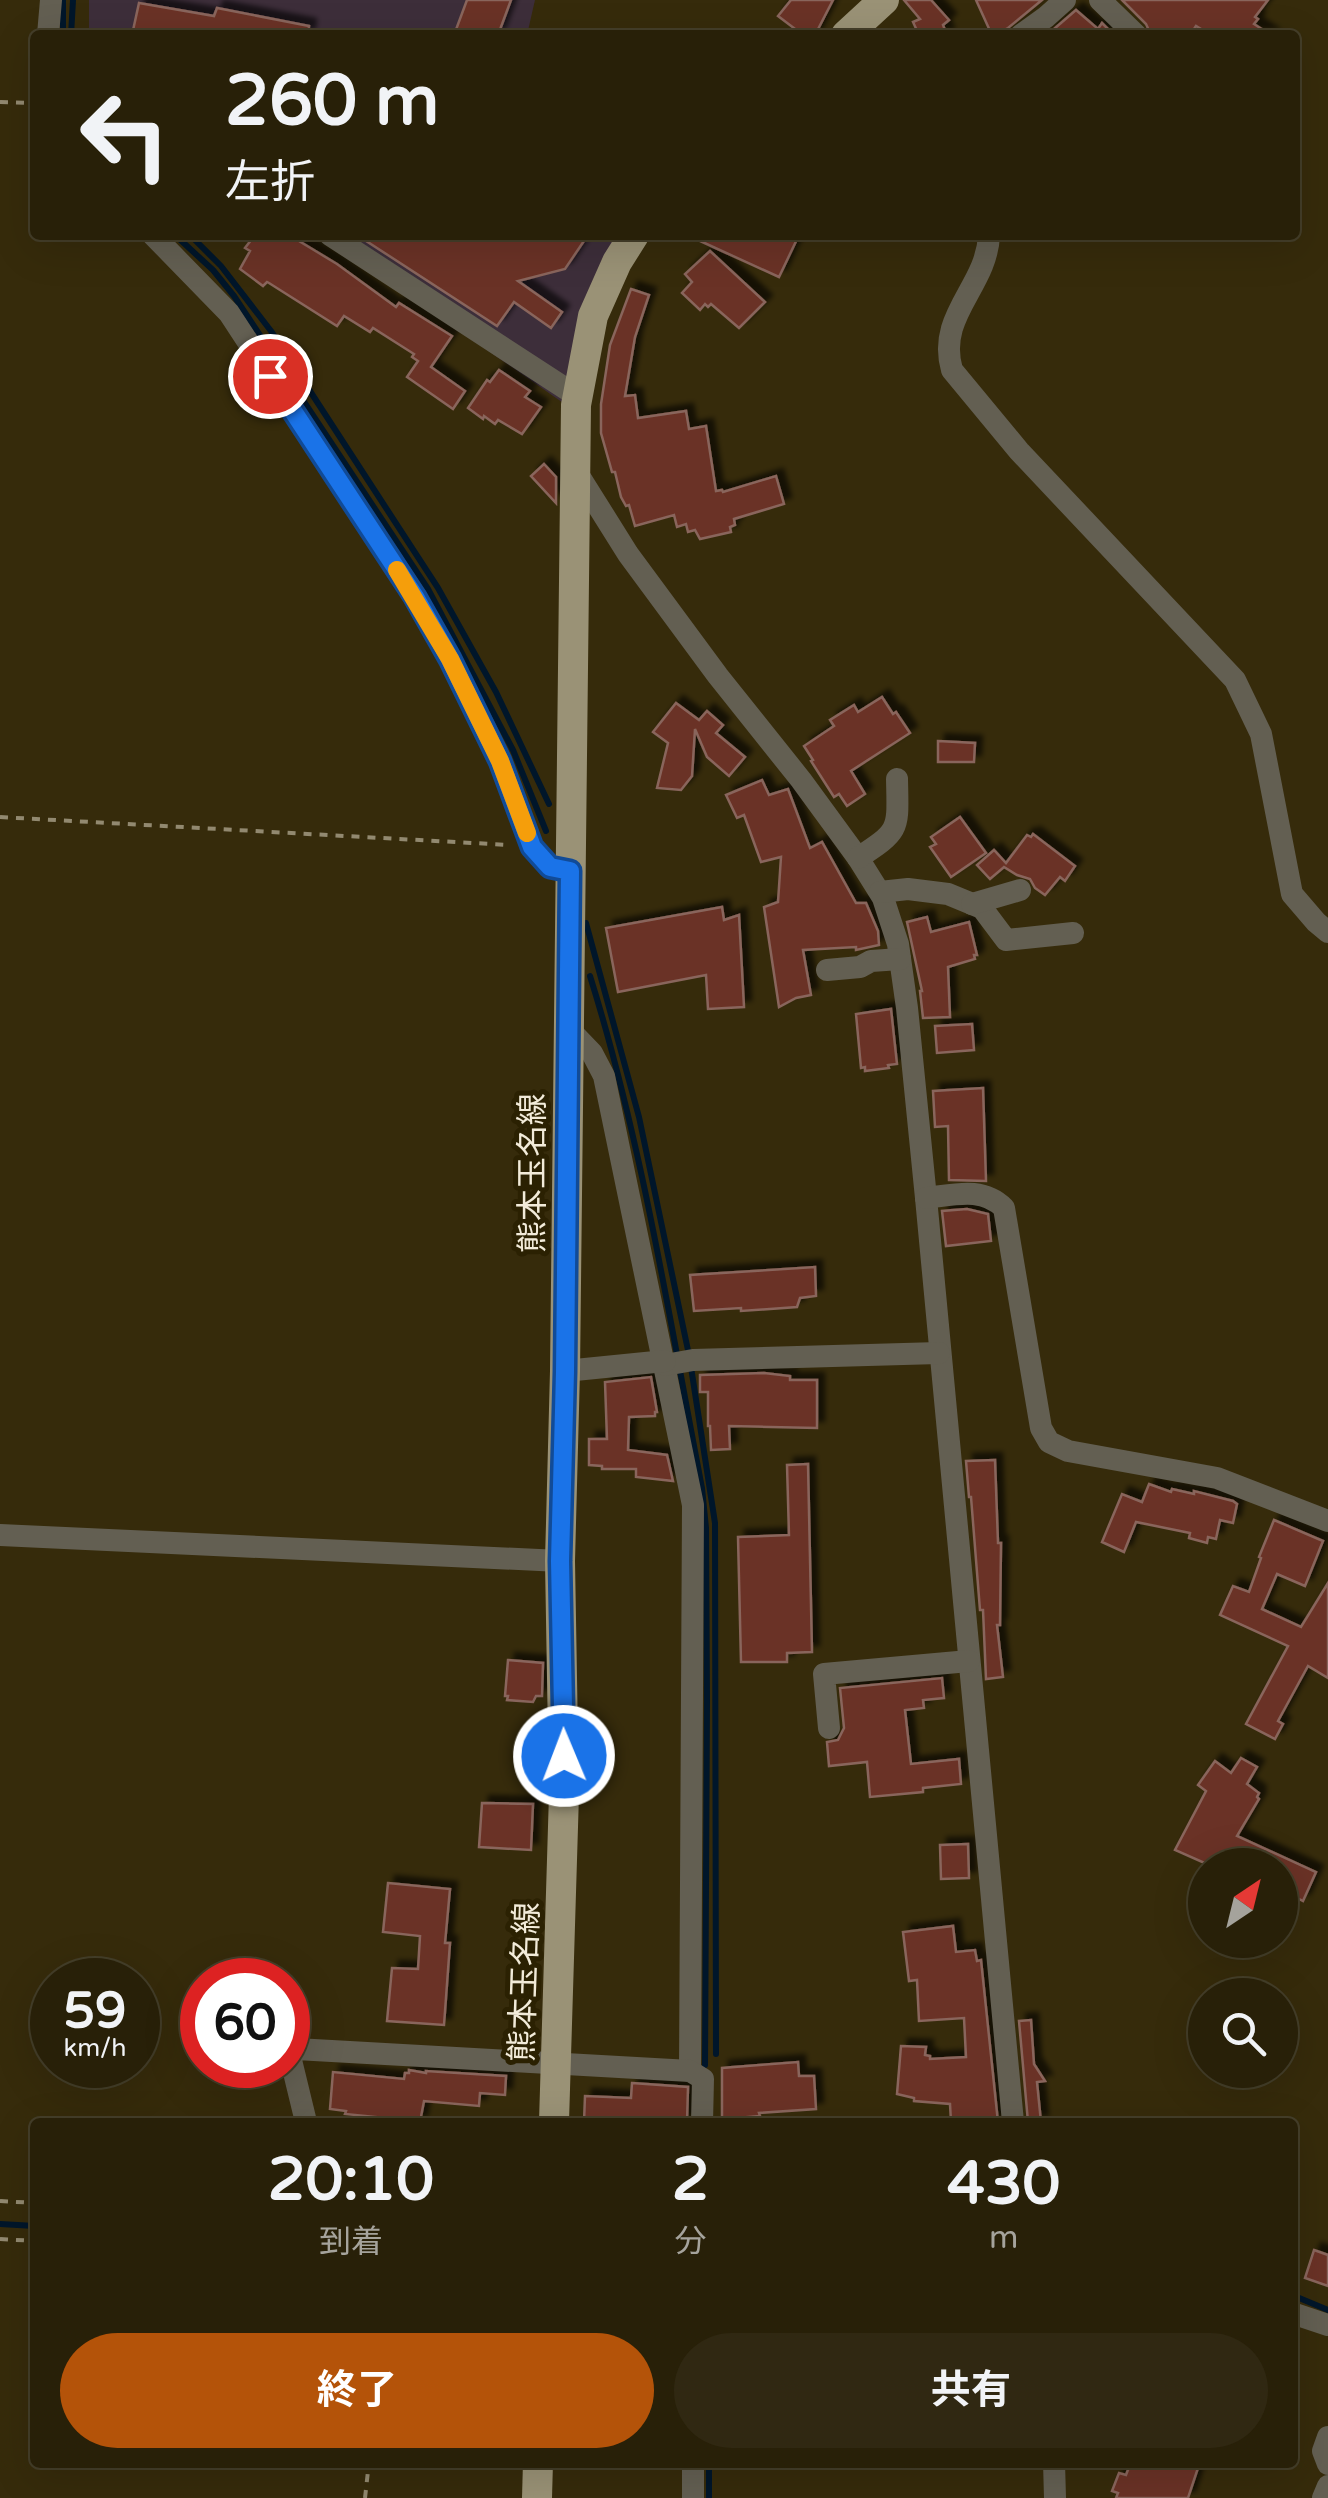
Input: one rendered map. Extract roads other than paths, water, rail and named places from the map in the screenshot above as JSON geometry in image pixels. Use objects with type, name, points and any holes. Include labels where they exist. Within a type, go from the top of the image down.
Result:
[{"type":"main road","points":[[851,30],[884,0]]},
{"type":"main road","name":"熊本玉名線","points":[[554,2118],[564,1794],[560,1561],[574,468],[578,396],[594,316],[631,240]]},
{"type":"main road","points":[[536,2498],[538,2468]]},
{"type":"street","points":[[48,30],[50,0]]},
{"type":"street","points":[[1028,30],[1065,0]]},
{"type":"street","points":[[1100,0],[1131,30]]},
{"type":"street","points":[[163,240],[230,312],[415,597],[500,761],[532,847],[550,867],[570,871]]},
{"type":"street","points":[[338,240],[578,396]]},
{"type":"street","points":[[989,240],[986,260],[950,328],[947,353],[952,370],[1019,451],[1235,680],[1261,734],[1292,894],[1328,932]]},
{"type":"street","points":[[574,468],[628,554],[858,858],[880,892],[898,944],[1014,2118]]},
{"type":"street","points":[[858,858],[888,839],[898,824],[897,779]]},
{"type":"street","points":[[880,892],[908,889],[948,894],[982,908],[1006,940],[1073,933]]},
{"type":"street","points":[[972,904],[1020,890]]},
{"type":"street","points":[[827,970],[900,959]]},
{"type":"street","points":[[568,1028],[592,1053],[604,1076],[673,1362],[692,1505],[690,2071]]},
{"type":"street","points":[[926,1198],[980,1192],[1004,1208],[1041,1428],[1050,1442],[1068,1450],[1216,1478],[1328,1521]]},
{"type":"street","points":[[565,1372],[673,1362],[939,1353]]},
{"type":"street","points":[[0,1534],[560,1561]]},
{"type":"street","points":[[829,1728],[824,1674],[969,1662]]},
{"type":"street","points":[[305,2118],[290,2056],[296,2049],[690,2071],[703,2078],[702,2118]]},
{"type":"street","points":[[1298,2315],[1328,2325]]},
{"type":"street","points":[[1328,2437],[1322,2450],[1328,2464]]},
{"type":"street","points":[[693,2468],[693,2498]]},
{"type":"street","points":[[1054,2468],[1055,2498]]},
{"type":"street","points":[[1323,2498],[1328,2486]]},
{"type":"waterway","points":[[63,0],[63,30]]},
{"type":"waterway","points":[[71,30],[73,0]]},
{"type":"waterway","points":[[180,240],[234,296],[428,589],[513,750],[546,831]]},
{"type":"waterway","points":[[195,240],[221,266],[271,331],[438,588],[496,692],[549,804]]},
{"type":"waterway","points":[[586,923],[639,1117],[689,1355]]},
{"type":"waterway","points":[[590,976],[640,1166],[702,1488],[706,1528],[707,1701],[705,2065]]},
{"type":"waterway","points":[[691,1367],[715,1523],[716,2054]]},
{"type":"waterway","points":[[0,2224],[30,2226]]},
{"type":"waterway","points":[[1298,2298],[1328,2310]]},
{"type":"waterway","points":[[709,2468],[709,2498]]}]
